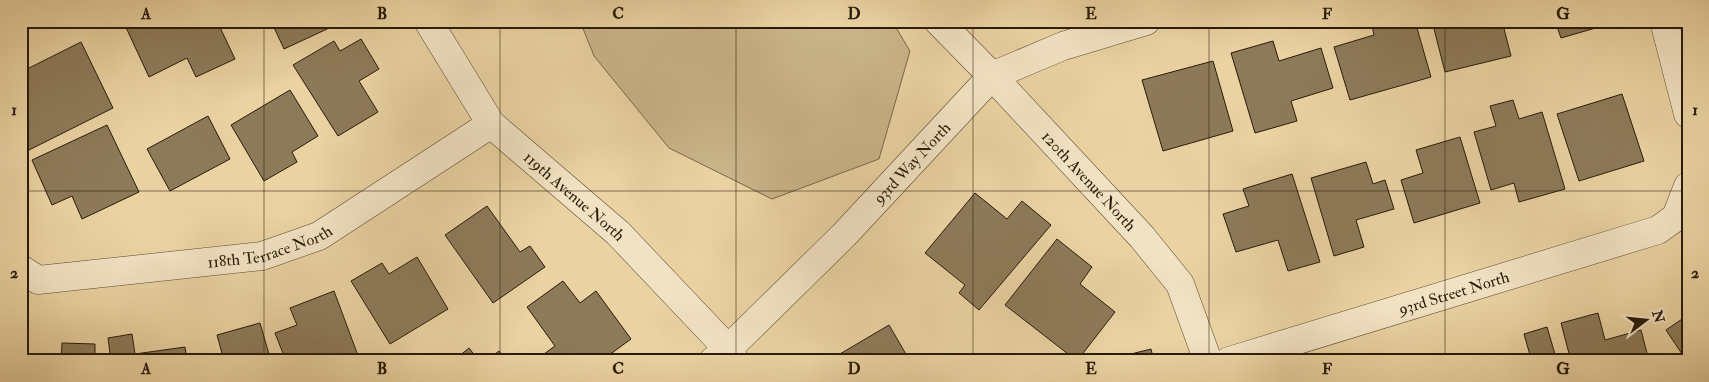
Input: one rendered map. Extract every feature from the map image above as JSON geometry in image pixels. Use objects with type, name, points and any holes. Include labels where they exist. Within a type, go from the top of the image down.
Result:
[{"type":"street","name":"119th Avenue North","points":[[428,21],[491,124],[618,233],[725,357]]},
{"type":"street","name":"120th Avenue North","points":[[938,21],[1142,237],[1180,284],[1208,361]]},
{"type":"street","name":"93rd Way North","points":[[725,357],[844,235],[992,76],[1063,46],[1146,21]]},
{"type":"street","points":[[1664,21],[1688,114]]},
{"type":"street","name":"118th Terrace North","points":[[21,269],[38,280],[262,256],[319,236],[491,124]]},
{"type":"street","name":"93rd Street North","points":[[1229,361],[1658,230],[1676,218],[1688,186]]},
{"type":"shaded area","points":[[580,21],[892,21],[910,51],[879,159],[772,199],[669,148],[594,56]]},
{"type":"building","points":[[123,21],[217,21],[235,59],[196,77],[187,58],[149,77]]},
{"type":"building","points":[[271,21],[339,21],[340,23],[284,49]]},
{"type":"building","points":[[1371,21],[1415,21],[1431,77],[1350,100],[1334,47],[1374,35]]},
{"type":"building","points":[[1432,21],[1502,21],[1511,56],[1445,72]]},
{"type":"building","points":[[1555,21],[1605,21],[1606,25],[1561,38]]},
{"type":"building","points":[[361,39],[379,69],[359,81],[378,112],[338,136],[293,65],[334,41],[340,51]]},
{"type":"building","points":[[1273,41],[1279,61],[1321,48],[1333,88],[1291,101],[1297,121],[1255,133],[1231,53]]},
{"type":"building","points":[[81,42],[113,108],[23,153],[21,72]]},
{"type":"building","points":[[1213,61],[1233,131],[1163,151],[1142,80]]},
{"type":"building","points":[[290,90],[318,136],[292,152],[297,162],[264,181],[231,125]]},
{"type":"building","points":[[1622,94],[1644,161],[1579,181],[1557,114]]},
{"type":"building","points":[[1513,100],[1519,119],[1542,112],[1565,189],[1519,202],[1514,183],[1491,190],[1474,132],[1496,126],[1490,106]]},
{"type":"building","points":[[208,116],[230,159],[170,191],[147,149]]},
{"type":"building","points":[[107,125],[139,192],[82,219],[72,196],[52,205],[32,160]]},
{"type":"building","points":[[1460,137],[1480,203],[1414,223],[1401,180],[1423,173],[1416,150]]},
{"type":"building","points":[[1366,162],[1373,184],[1385,180],[1394,209],[1356,220],[1364,247],[1334,256],[1311,178]]},
{"type":"building","points":[[1292,174],[1320,262],[1288,271],[1278,240],[1236,252],[1223,214],[1249,206],[1243,189]]},
{"type":"building","points":[[975,193],[1007,219],[1022,201],[1051,225],[979,310],[959,293],[965,285],[925,253]]},
{"type":"building","points":[[487,206],[520,252],[530,246],[545,267],[493,303],[445,235]]},
{"type":"building","points":[[1057,239],[1092,267],[1080,284],[1115,312],[1077,361],[1005,305]]},
{"type":"building","points":[[417,257],[448,309],[390,344],[351,281],[382,263],[389,274]]},
{"type":"building","points":[[563,281],[580,303],[596,291],[631,339],[601,361],[549,361],[544,354],[555,346],[527,307]]},
{"type":"building","points":[[334,291],[360,361],[286,361],[275,333],[297,325],[290,308]]},
{"type":"building","points":[[1598,313],[1605,340],[1641,330],[1649,361],[1571,361],[1561,323]]},
{"type":"building","points":[[1688,315],[1688,359],[1686,360],[1666,330]]},
{"type":"building","points":[[260,323],[271,361],[210,361],[223,357],[217,335]]},
{"type":"building","points":[[889,325],[910,361],[828,361]]},
{"type":"building","points":[[1547,327],[1557,361],[1510,361],[1530,355],[1524,334]]},
{"type":"building","points":[[132,334],[135,354],[185,347],[187,361],[111,361],[108,338]]},
{"type":"building","points":[[62,343],[95,344],[95,361],[61,361]]},
{"type":"building","points":[[469,348],[479,361],[453,361]]},
{"type":"building","points":[[1151,349],[1154,361],[1103,361]]},
{"type":"building","points":[[499,351],[507,361],[486,361]]}]
